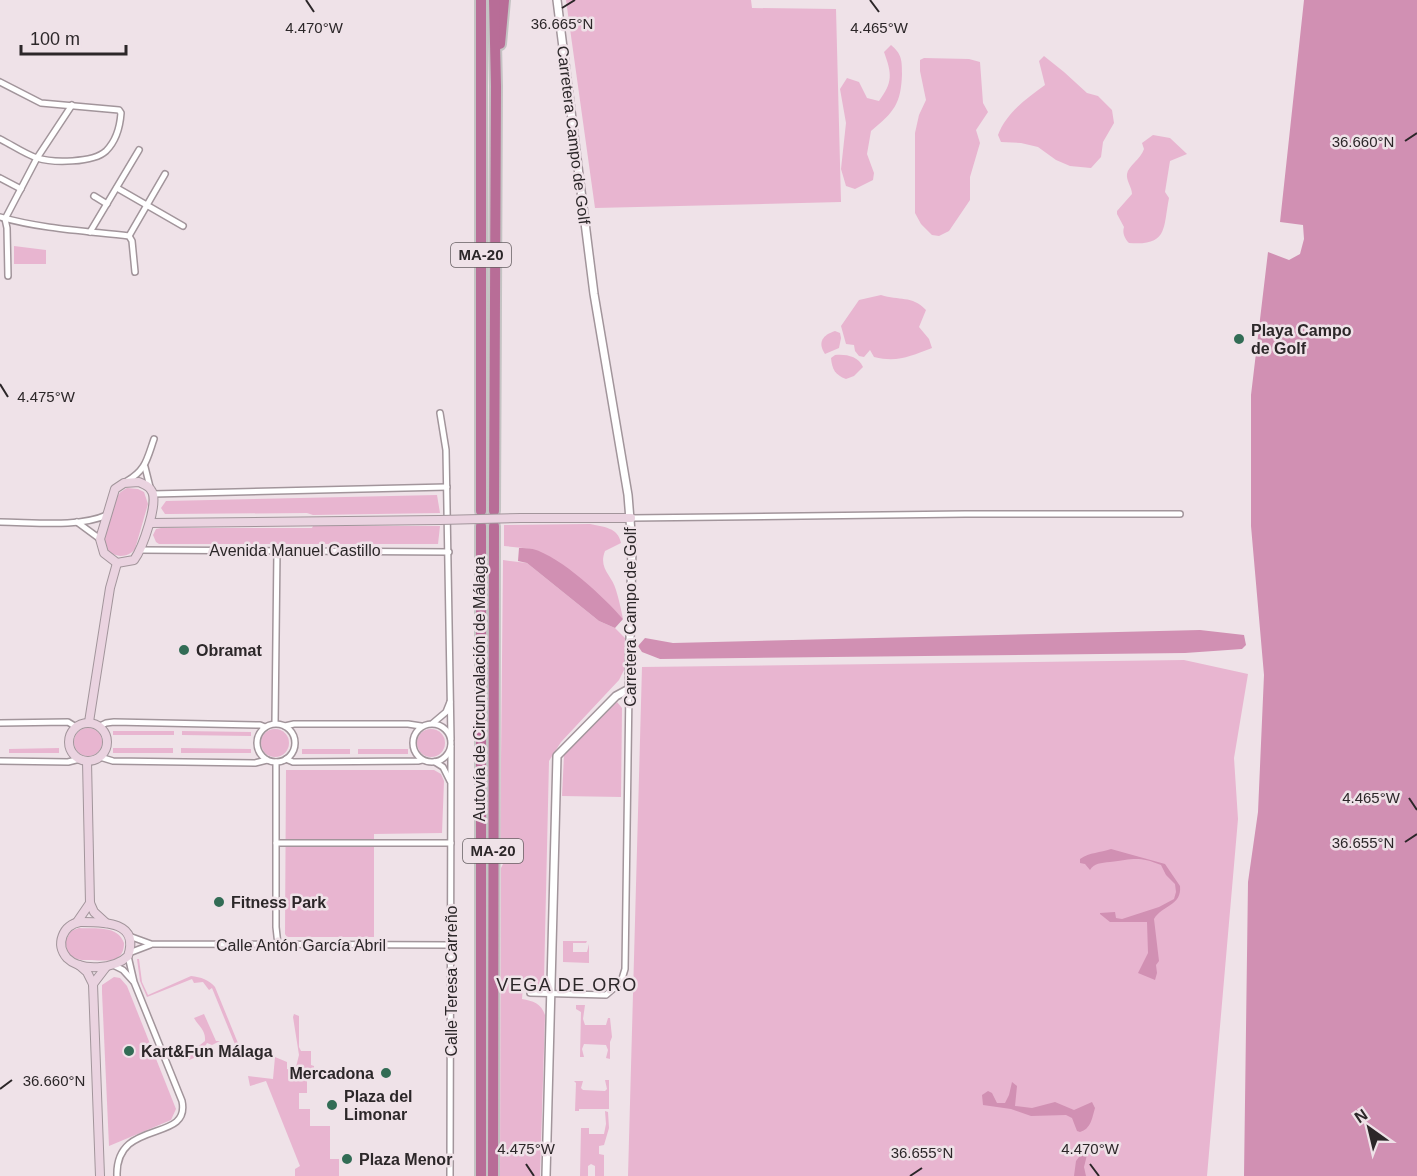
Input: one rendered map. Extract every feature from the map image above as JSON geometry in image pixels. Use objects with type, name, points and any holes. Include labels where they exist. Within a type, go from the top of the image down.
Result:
[{"type":"highway","points":[[474,0],[476,42],[482,56]]},
{"type":"highway","name":"MA-20","points":[[481,0],[481,511]]},
{"type":"highway","name":"MA-20","points":[[494,0],[496,86],[494,511]]},
{"type":"highway","points":[[496,86],[500,67],[504,0]]},
{"type":"highway","name":"Autovía de Circunvalación de Málaga","points":[[481,526],[481,1176]]},
{"type":"highway","name":"Autovía de Circunvalación de Málaga","points":[[493,1176],[494,526]]},
{"type":"main road","points":[[139,482],[152,491],[150,523],[141,550],[134,560],[117,563],[104,553],[100,539],[115,489],[124,483],[139,482]]},
{"type":"main road","name":"Avenida Manuel Castillo","points":[[150,523],[630,518]]},
{"type":"main road","points":[[89,722],[110,588],[117,563]]},
{"type":"main road","points":[[89,722],[100,726],[107,742],[104,753],[100,757],[83,760],[74,756],[69,744],[71,732],[76,727],[89,722]]},
{"type":"main road","points":[[83,760],[90,903],[94,912],[106,923]]},
{"type":"main road","points":[[90,903],[77,922],[62,935],[61,942],[66,956],[87,972],[93,984],[100,1176]]},
{"type":"main road","points":[[77,922],[116,924],[129,936],[131,944],[129,954],[110,966],[93,984]]},
{"type":"main road","points":[[79,965],[110,966]]},
{"type":"street","name":"Carretera Campo de Golf","points":[[550,995],[606,995],[621,982],[625,969],[632,593],[630,518],[594,294],[557,0]]},
{"type":"street","points":[[0,82],[41,103],[119,110],[121,113],[120,128],[105,152],[94,157],[63,162],[37,158],[0,139]]},
{"type":"street","points":[[2,218],[37,158],[72,105]]},
{"type":"street","points":[[90,232],[140,150]]},
{"type":"street","points":[[129,236],[165,174]]},
{"type":"street","points":[[0,178],[21,189]]},
{"type":"street","points":[[117,188],[183,226]]},
{"type":"street","points":[[94,196],[107,204]]},
{"type":"street","points":[[2,218],[16,223],[129,236]]},
{"type":"street","points":[[2,218],[7,228],[8,276]]},
{"type":"street","points":[[129,236],[132,241],[135,272]]},
{"type":"street","points":[[0,261],[8,261]]},
{"type":"street","points":[[435,762],[445,757],[451,746],[452,710],[446,450],[440,413]]},
{"type":"street","points":[[124,483],[139,474],[145,466],[154,439]]},
{"type":"street","points":[[145,466],[152,491],[447,487]]},
{"type":"street","points":[[630,518],[1180,514]]},
{"type":"street","points":[[0,522],[76,522],[98,519],[107,515]]},
{"type":"street","points":[[76,522],[100,539]]},
{"type":"street","name":"Avenida Manuel Castillo","points":[[141,550],[449,552]]},
{"type":"street","points":[[275,723],[277,550]]},
{"type":"street","points":[[546,1176],[557,756],[616,696],[629,689]]},
{"type":"street","points":[[285,726],[294,724],[408,724],[421,726],[433,723],[446,712],[450,700]]},
{"type":"street","points":[[0,723],[68,722],[76,727]]},
{"type":"street","points":[[100,726],[114,722],[260,725],[265,727]]},
{"type":"street","points":[[100,757],[113,761],[255,763],[267,760],[276,762],[286,759],[294,749],[295,742],[291,730],[285,726],[275,723],[265,727],[258,736],[256,741],[259,753],[267,760]]},
{"type":"street","points":[[433,723],[445,728],[451,739]]},
{"type":"street","points":[[421,726],[416,731],[412,743],[422,760]]},
{"type":"street","name":"Calle Teresa Carreño","points":[[450,1176],[451,746]]},
{"type":"street","points":[[286,759],[293,762],[422,760],[435,762],[448,774],[452,786]]},
{"type":"street","points":[[0,761],[68,762],[83,760]]},
{"type":"street","points":[[276,762],[276,927],[278,945]]},
{"type":"street","points":[[276,843],[451,843]]},
{"type":"street","name":"Calle Antón García Abril","points":[[129,936],[151,944],[451,945]]},
{"type":"street","name":"Calle Antón García Abril","points":[[129,954],[151,944]]},
{"type":"street","points":[[117,1176],[120,1153],[126,1145],[176,1123],[184,1109],[134,982],[129,954]]},
{"type":"street","points":[[110,966],[123,970],[134,982]]},
{"type":"street","points":[[530,993],[550,995]]},
{"type":"shaded area","points":[[566,0],[751,0],[752,8],[836,9],[841,202],[595,208]]},
{"type":"shaded area","points":[[1304,0],[1417,0],[1417,1176],[1244,1176],[1248,882],[1258,812],[1264,675],[1251,526],[1251,395],[1268,252],[1289,260],[1300,254],[1304,239],[1303,225],[1280,222]]},
{"type":"shaded area","points":[[891,45],[901,61],[900,93],[891,113],[871,131],[867,154],[874,173],[873,180],[855,189],[846,186],[841,169],[846,123],[840,89],[847,78],[859,82],[867,98],[879,101],[889,83],[890,72],[884,52]]},
{"type":"shaded area","points":[[1044,56],[1087,93],[1098,96],[1112,110],[1114,123],[1103,142],[1101,157],[1091,168],[1070,166],[1056,160],[1038,147],[1001,142],[998,135],[1011,113],[1045,85],[1039,61]]},
{"type":"shaded area","points":[[924,58],[969,59],[980,62],[983,103],[988,112],[976,130],[980,143],[970,177],[970,200],[949,231],[939,236],[932,235],[921,224],[915,213],[915,133],[919,115],[926,100],[920,71],[920,60]]},
{"type":"shaded area","points":[[1153,135],[1170,138],[1187,154],[1170,161],[1165,192],[1169,198],[1161,233],[1151,242],[1129,243],[1124,236],[1124,227],[1117,211],[1132,194],[1127,179],[1128,171],[1144,149],[1142,143]]},
{"type":"shaded area","points":[[14,246],[46,250],[46,264],[14,264]]},
{"type":"shaded area","points":[[881,295],[916,302],[926,310],[919,327],[929,339],[932,348],[904,358],[882,359],[874,357],[870,350],[864,357],[859,356],[854,345],[846,344],[841,326],[859,300]]},
{"type":"shaded area","points":[[835,331],[840,333],[839,348],[825,354],[822,340]]},
{"type":"shaded area","points":[[835,355],[851,356],[863,367],[854,376],[846,379],[835,371],[832,365],[831,358]]},
{"type":"shaded area","points":[[127,488],[144,492],[148,504],[135,549],[121,556],[108,550],[105,536],[117,497]]},
{"type":"shaded area","points":[[437,495],[440,513],[165,514],[161,508],[166,501]]},
{"type":"shaded area","points":[[590,524],[613,531],[621,543],[605,551],[603,563],[616,590],[623,619],[583,581],[533,549],[504,546],[504,525]]},
{"type":"shaded area","points":[[313,526],[440,526],[438,544],[159,544],[153,535],[156,529],[161,528],[312,528]]},
{"type":"shaded area","points":[[519,548],[533,549],[556,560],[594,589],[623,619],[615,628],[599,621],[527,563],[518,561]]},
{"type":"shaded area","points":[[503,560],[527,563],[599,621],[615,628],[625,638],[624,670],[619,680],[561,742],[549,761],[544,980],[540,985],[523,985],[522,999],[536,1003],[545,1015],[540,1176],[500,1176]]},
{"type":"shaded area","points":[[1200,630],[1244,635],[1246,645],[1242,649],[1185,653],[660,659],[642,652],[638,646],[645,638],[673,643]]},
{"type":"shaded area","points":[[1184,660],[1248,674],[1234,758],[1238,819],[1207,1176],[628,1176],[642,667]]},
{"type":"shaded area","points":[[617,702],[622,708],[621,797],[562,796],[564,755]]},
{"type":"shaded area","points":[[88,728],[98,732],[102,742],[98,752],[88,756],[78,752],[74,742],[78,732]]},
{"type":"shaded area","points":[[275,729],[285,733],[289,743],[285,753],[275,757],[265,753],[261,743],[265,733]]},
{"type":"shaded area","points":[[431,729],[441,733],[445,743],[441,753],[431,757],[421,753],[417,743],[421,733]]},
{"type":"shaded area","points":[[113,731],[174,731],[174,735],[113,735]]},
{"type":"shaded area","points":[[182,731],[251,732],[251,736],[182,735]]},
{"type":"shaded area","points":[[59,748],[59,753],[9,753],[9,749]]},
{"type":"shaded area","points":[[113,748],[173,748],[173,753],[113,753]]},
{"type":"shaded area","points":[[181,748],[251,749],[251,753],[181,753]]},
{"type":"shaded area","points":[[302,749],[350,749],[350,754],[302,754]]},
{"type":"shaded area","points":[[358,749],[408,749],[408,754],[358,754]]},
{"type":"shaded area","points":[[286,770],[434,770],[441,774],[444,781],[442,833],[374,834],[374,937],[287,937],[285,934]]},
{"type":"shaded area","points":[[1111,849],[1165,864],[1180,886],[1180,893],[1175,902],[1157,914],[1154,919],[1159,961],[1156,965],[1155,980],[1138,973],[1148,953],[1147,922],[1110,922],[1100,913],[1115,912],[1116,918],[1122,919],[1159,907],[1174,899],[1175,884],[1166,875],[1161,865],[1147,860],[1130,859],[1101,863],[1090,870],[1085,864],[1080,863],[1080,859],[1084,857]]},
{"type":"shaded area","points":[[79,928],[105,929],[117,933],[124,943],[121,954],[109,960],[75,958],[68,952],[66,940],[71,931]]},
{"type":"shaded area","points":[[563,941],[587,941],[586,943],[573,943],[573,952],[587,952],[589,944],[589,963],[563,962]]},
{"type":"shaded area","points":[[137,959],[139,959],[142,982],[148,995],[191,976],[204,979],[213,985],[242,1053],[241,1059],[212,988],[209,990],[203,982],[194,983],[192,979],[147,997],[140,981]]},
{"type":"shaded area","name":"Kart&Fun Málaga","points":[[114,977],[120,978],[127,986],[176,1109],[171,1120],[109,1146],[102,985]]},
{"type":"shaded area","points":[[576,1005],[585,1005],[583,1019],[585,1025],[606,1025],[610,1018],[612,1037],[610,1059],[606,1058],[608,1050],[606,1045],[584,1044],[582,1049],[584,1057],[580,1057],[581,1012],[576,1009]]},
{"type":"shaded area","points":[[204,1014],[216,1041],[220,1041],[212,1045],[207,1043],[204,1048],[195,1052],[194,1058],[189,1060],[190,1053],[205,1041],[203,1031],[194,1018]]},
{"type":"shaded area","points":[[294,1014],[299,1016],[299,1047],[301,1051],[311,1051],[311,1065],[314,1066],[314,1075],[307,1076],[307,1093],[299,1093],[299,1109],[310,1109],[310,1126],[330,1126],[330,1159],[339,1159],[339,1176],[295,1176],[295,1169],[300,1166],[266,1081],[250,1086],[248,1076],[273,1079],[275,1057],[287,1062],[287,1069],[295,1071],[299,1055]]},
{"type":"shaded area","points":[[605,1080],[609,1080],[609,1109],[575,1111],[576,1083],[574,1081],[583,1081],[581,1088],[583,1090],[605,1091],[607,1089]]},
{"type":"shaded area","points":[[1012,1082],[1017,1086],[1015,1106],[1032,1108],[1055,1102],[1074,1110],[1092,1102],[1095,1108],[1090,1123],[1084,1131],[1080,1132],[1077,1131],[1072,1118],[1066,1115],[1031,1116],[1011,1109],[983,1105],[982,1095],[988,1091],[992,1093],[997,1103],[1005,1103]]},
{"type":"shaded area","points":[[605,1111],[608,1112],[609,1128],[604,1145],[599,1146],[599,1154],[604,1155],[604,1176],[595,1176],[595,1166],[591,1164],[588,1166],[588,1176],[580,1176],[581,1128],[589,1128],[589,1134],[604,1134]]},
{"type":"shaded area","points":[[1082,1153],[1087,1155],[1084,1167],[1086,1176],[1074,1176],[1076,1161]]},
{"type":"place","name":"Playa Campo de Golf","points":[[1239,339]]},
{"type":"place","name":"Obramat","points":[[184,650]]},
{"type":"place","name":"Fitness Park","points":[[219,902]]},
{"type":"place","name":"Kart&Fun Málaga","points":[[129,1051]]},
{"type":"place","name":"Mercadona","points":[[386,1073]]},
{"type":"place","name":"Plaza del Limonar","points":[[332,1105]]},
{"type":"place","name":"Plaza Menor","points":[[347,1159]]},
{"type":"district","name":"VEGA DE ORO","points":[[567,985]]}]
